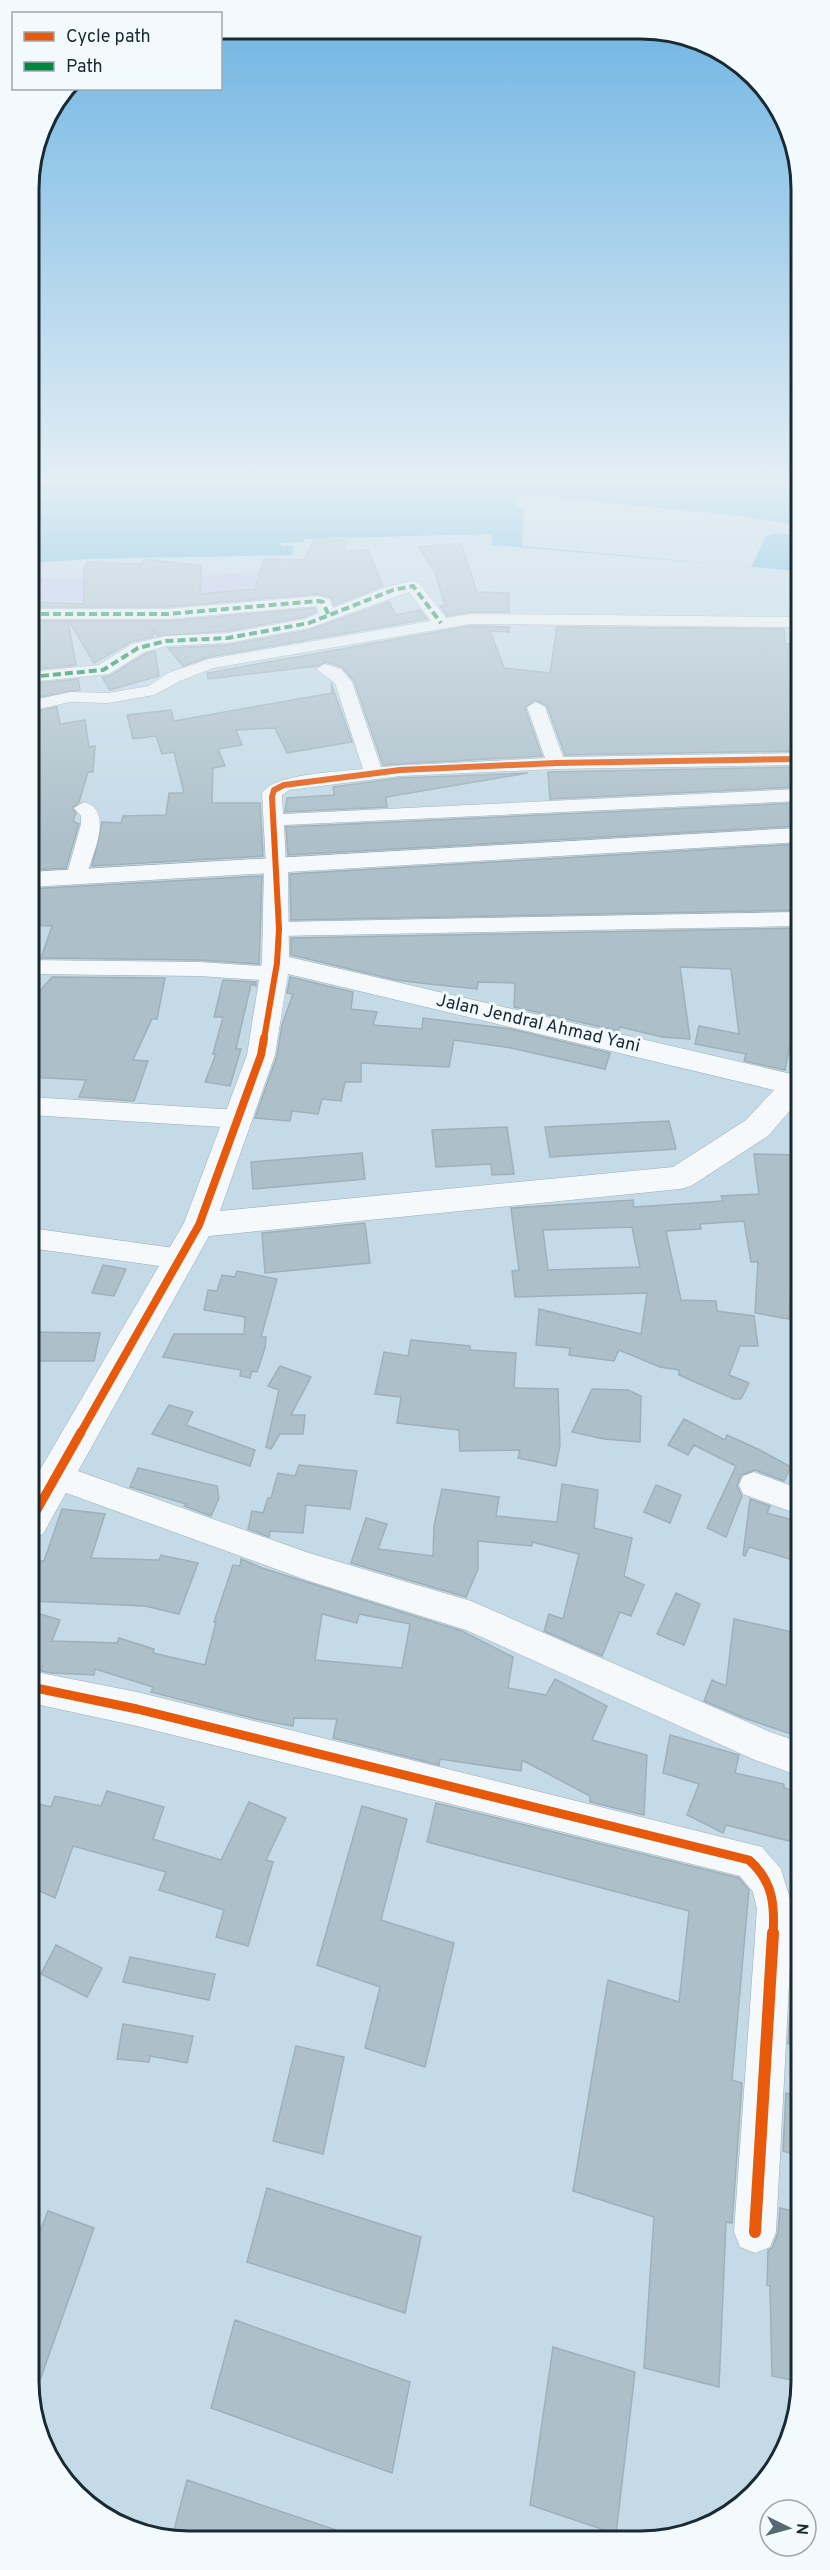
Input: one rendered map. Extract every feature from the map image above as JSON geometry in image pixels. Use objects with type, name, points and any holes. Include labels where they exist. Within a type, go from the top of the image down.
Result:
[{"type":"main road","points":[[39,879],[791,835]]},
{"type":"main road","points":[[39,1508],[200,1225],[261,1054],[276,969],[279,929],[276,866]]},
{"type":"main road","name":"Jalan Jendral Ahmad Yani","points":[[276,969],[791,1084]]},
{"type":"main road","points":[[200,1225],[680,1179],[757,1128],[791,1091]]},
{"type":"street","points":[[39,614],[168,614],[296,603]]},
{"type":"street","points":[[323,603],[328,615]]},
{"type":"street","points":[[39,676],[99,670],[138,648],[152,644],[250,635],[309,623],[359,603]]},
{"type":"street","points":[[426,603],[441,623]]},
{"type":"street","points":[[39,704],[70,697],[108,698],[133,694],[161,687],[174,677],[209,664],[441,623],[483,618],[791,622]]},
{"type":"street","points":[[325,669],[335,673],[343,682],[373,772]]},
{"type":"street","points":[[536,707],[556,763]]},
{"type":"street","points":[[276,866],[272,793],[278,788],[373,772],[556,763],[791,759]]},
{"type":"street","points":[[274,820],[617,801],[791,795]]},
{"type":"street","points":[[76,877],[91,824],[91,815],[84,808]]},
{"type":"street","points":[[279,929],[791,919]]},
{"type":"street","points":[[39,967],[276,969]]},
{"type":"street","points":[[39,1107],[238,1119]]},
{"type":"street","points":[[39,1239],[181,1259]]},
{"type":"street","points":[[58,1477],[309,1567],[471,1616],[767,1748],[791,1756]]},
{"type":"street","points":[[754,1485],[791,1499]]},
{"type":"street","points":[[39,1688],[137,1709],[749,1860],[761,1869],[770,1881],[775,1909],[755,2232]]},
{"type":"building","points":[[39,603],[215,603],[168,607],[39,607]]},
{"type":"building","points":[[386,603],[390,603],[396,615],[420,610],[427,619],[209,657],[183,666],[168,648],[228,645],[309,630]]},
{"type":"building","points":[[444,603],[509,603],[509,612],[470,612],[447,616],[440,606],[445,605]]},
{"type":"building","points":[[315,608],[316,612],[304,617],[228,631],[157,636],[152,630],[153,637],[131,642],[94,663],[69,621],[168,621]]},
{"type":"building","points":[[39,621],[68,621],[76,665],[39,669]]},
{"type":"building","points":[[470,626],[509,627],[509,632],[490,631],[504,668],[550,673],[557,627],[784,629],[785,644],[791,644],[791,751],[565,755],[547,706],[535,700],[525,708],[542,756],[383,765],[354,681],[342,667],[326,662],[317,666],[208,679],[207,673]]},
{"type":"building","points":[[155,651],[159,676],[110,690],[102,677],[110,676],[145,654]]},
{"type":"building","points":[[78,679],[80,690],[39,697],[39,683]]},
{"type":"building","points":[[331,683],[352,742],[287,753],[275,728],[236,730],[242,745],[218,749],[225,766],[213,768],[212,803],[260,803],[263,856],[92,866],[102,822],[121,823],[123,816],[166,815],[169,793],[184,793],[174,752],[162,754],[156,736],[133,739],[127,715],[171,710],[174,721],[332,693]]},
{"type":"building","points":[[57,707],[60,724],[85,720],[89,747],[95,746],[93,772],[88,772],[79,802],[72,808],[76,813],[73,821],[79,824],[66,868],[39,870],[39,711]]},
{"type":"building","points":[[791,767],[791,787],[550,799],[548,772]]},
{"type":"building","points":[[528,773],[386,797],[387,807],[285,812],[287,798],[334,795],[333,787],[400,778]]},
{"type":"building","points":[[791,803],[791,826],[288,855],[286,827]]},
{"type":"building","points":[[791,844],[791,910],[291,920],[290,874]]},
{"type":"building","points":[[262,876],[259,964],[199,960],[41,958],[52,926],[39,925],[39,888]]},
{"type":"building","points":[[791,928],[791,1044],[785,1070],[744,1061],[746,1054],[695,1044],[699,1026],[739,1034],[731,969],[680,967],[690,1039],[662,1037],[620,1027],[618,1031],[514,1007],[515,983],[478,982],[477,989],[396,980],[291,955],[291,938]]},
{"type":"building","points":[[52,977],[165,978],[157,1019],[152,1019],[133,1060],[148,1061],[134,1101],[79,1097],[86,1080],[39,1077],[39,992]]},
{"type":"building","points":[[290,977],[353,992],[351,1009],[377,1012],[373,1025],[422,1029],[423,1018],[511,1029],[610,1053],[605,1069],[511,1048],[454,1040],[449,1067],[361,1063],[361,1082],[345,1082],[341,1101],[322,1099],[318,1114],[292,1111],[290,1121],[255,1118],[277,1056],[282,1025],[293,994],[287,993]]},
{"type":"building","points":[[223,980],[256,982],[256,986],[251,984],[236,1049],[241,1049],[230,1086],[205,1082],[216,1054],[213,1054],[223,1017],[214,1017]]},
{"type":"building","points":[[669,1121],[676,1149],[550,1157],[545,1127]]},
{"type":"building","points":[[507,1127],[514,1174],[492,1175],[491,1164],[436,1167],[432,1130]]},
{"type":"building","points":[[362,1153],[365,1179],[253,1189],[251,1162]]},
{"type":"building","points":[[754,1154],[791,1155],[789,1319],[755,1313],[758,1262],[751,1262],[744,1221],[700,1224],[701,1229],[666,1231],[681,1300],[716,1301],[717,1311],[754,1316],[758,1346],[740,1346],[729,1375],[749,1383],[741,1399],[734,1399],[679,1375],[679,1370],[660,1367],[619,1350],[614,1361],[569,1355],[570,1348],[536,1345],[539,1309],[641,1334],[647,1293],[515,1297],[512,1271],[519,1270],[511,1208],[633,1200],[634,1207],[723,1201],[721,1196],[759,1194]],"holes":[[[632,1227],[640,1267],[548,1270],[543,1230]]]},
{"type":"building","points":[[365,1223],[370,1263],[265,1273],[262,1233]]},
{"type":"building","points":[[103,1265],[126,1269],[114,1296],[92,1293]]},
{"type":"building","points":[[237,1271],[277,1279],[261,1337],[266,1337],[265,1348],[257,1372],[252,1371],[250,1378],[240,1376],[241,1370],[163,1357],[174,1334],[244,1334],[245,1317],[204,1310],[208,1290],[217,1291],[222,1275],[235,1277]]},
{"type":"building","points":[[39,1332],[100,1333],[94,1361],[39,1361]]},
{"type":"building","points":[[411,1340],[470,1346],[470,1350],[516,1353],[514,1388],[558,1389],[560,1445],[556,1466],[518,1458],[520,1450],[460,1451],[459,1430],[397,1423],[401,1397],[375,1394],[384,1352],[408,1356]]},
{"type":"building","points":[[280,1366],[311,1377],[291,1415],[305,1415],[303,1434],[280,1434],[271,1449],[266,1447],[279,1390],[268,1386]]},
{"type":"building","points":[[592,1389],[628,1390],[641,1396],[640,1442],[604,1439],[572,1432]]},
{"type":"building","points":[[169,1405],[193,1412],[186,1425],[255,1450],[250,1466],[152,1434]]},
{"type":"building","points":[[684,1419],[725,1440],[727,1435],[791,1467],[784,1481],[755,1470],[741,1475],[737,1486],[742,1496],[726,1537],[707,1528],[736,1466],[694,1445],[688,1455],[668,1445]]},
{"type":"building","points":[[299,1465],[357,1471],[350,1509],[306,1505],[303,1533],[270,1531],[269,1537],[248,1529],[252,1511],[263,1513],[268,1498],[271,1498],[278,1473],[295,1476]]},
{"type":"building","points":[[138,1468],[217,1486],[219,1498],[211,1516],[184,1506],[186,1504],[130,1487]]},
{"type":"building","points":[[562,1484],[598,1490],[594,1528],[632,1538],[624,1576],[644,1585],[631,1616],[620,1612],[602,1656],[544,1631],[549,1614],[563,1619],[579,1554],[532,1542],[532,1546],[478,1541],[478,1569],[466,1597],[351,1563],[366,1518],[387,1524],[378,1549],[433,1556],[434,1526],[442,1489],[499,1497],[496,1516],[557,1522]]},
{"type":"building","points":[[656,1485],[681,1495],[670,1523],[644,1512]]},
{"type":"building","points":[[750,1499],[770,1506],[767,1513],[791,1520],[791,1559],[749,1547],[745,1556],[743,1555]]},
{"type":"building","points":[[62,1509],[105,1514],[91,1558],[159,1560],[161,1555],[198,1563],[179,1614],[145,1606],[39,1601],[39,1561],[44,1561]]},
{"type":"building","points":[[241,1559],[262,1568],[462,1631],[513,1657],[508,1688],[546,1695],[555,1679],[607,1706],[592,1740],[647,1755],[644,1815],[590,1802],[590,1796],[522,1760],[521,1771],[440,1759],[439,1765],[333,1738],[337,1719],[294,1718],[293,1726],[256,1719],[151,1692],[153,1687],[95,1669],[94,1675],[39,1671],[39,1613],[60,1620],[52,1641],[117,1643],[119,1638],[154,1649],[153,1653],[205,1665],[216,1622],[214,1622],[233,1565],[240,1566]],"holes":[[[322,1614],[357,1623],[359,1614],[410,1624],[402,1668],[315,1660]]]},
{"type":"building","points":[[676,1593],[700,1604],[684,1645],[657,1634]]},
{"type":"building","points":[[734,1619],[791,1632],[791,1734],[704,1701],[712,1680],[726,1686]]},
{"type":"building","points":[[670,1735],[739,1755],[735,1773],[784,1784],[784,1788],[791,1790],[791,1841],[726,1825],[723,1833],[687,1815],[699,1784],[663,1773]]},
{"type":"building","points":[[107,1791],[164,1807],[153,1839],[221,1860],[249,1802],[286,1818],[266,1860],[273,1862],[248,1946],[216,1937],[224,1910],[159,1890],[166,1872],[73,1846],[55,1898],[39,1891],[39,1804],[51,1807],[55,1796],[101,1806]]},
{"type":"building","points":[[436,1803],[739,1878],[749,1890],[732,2080],[742,2083],[732,2223],[726,2222],[719,2387],[644,2368],[654,2217],[573,2191],[608,1980],[679,2002],[689,1911],[427,1842]]},
{"type":"building","points":[[362,1806],[407,1819],[381,1920],[454,1943],[425,2067],[365,2048],[380,1987],[317,1965]]},
{"type":"building","points":[[56,1945],[102,1968],[87,1997],[41,1974]]},
{"type":"building","points":[[130,1957],[215,1974],[209,2000],[123,1982]]},
{"type":"building","points":[[791,1997],[791,2045],[788,2044]]},
{"type":"building","points":[[123,2024],[193,2036],[187,2063],[150,2056],[149,2062],[117,2059]]},
{"type":"building","points":[[296,2046],[344,2057],[323,2154],[273,2141]]},
{"type":"building","points":[[786,2093],[791,2094],[791,2154],[783,2151]]},
{"type":"building","points":[[267,2188],[421,2237],[405,2313],[247,2262]]},
{"type":"building","points":[[780,2208],[791,2211],[791,2380],[772,2376],[770,2286],[767,2285],[768,2250],[772,2248],[778,2233]]},
{"type":"building","points":[[48,2211],[94,2228],[39,2383],[39,2381],[39,2234]]},
{"type":"building","points":[[235,2320],[410,2382],[392,2473],[211,2408]]},
{"type":"building","points":[[553,2347],[635,2372],[616,2531],[607,2531],[530,2505]]},
{"type":"building","points":[[187,2480],[339,2531],[189,2531],[174,2530]]},
{"type":"marked path","points":[[39,614],[168,614],[296,603]]},
{"type":"marked path","points":[[323,603],[328,614]]},
{"type":"marked path","points":[[39,676],[103,670],[138,648],[166,641],[228,638],[309,623],[360,603]]},
{"type":"marked path","points":[[426,603],[441,623]]},
{"type":"cycle path","points":[[39,1506],[199,1225],[261,1055],[277,963],[279,929],[272,797],[274,790],[284,785],[400,770],[556,763],[791,759]]},
{"type":"cycle path","points":[[39,1689],[137,1709],[749,1860],[768,1882],[775,1909],[755,2232]]}]
